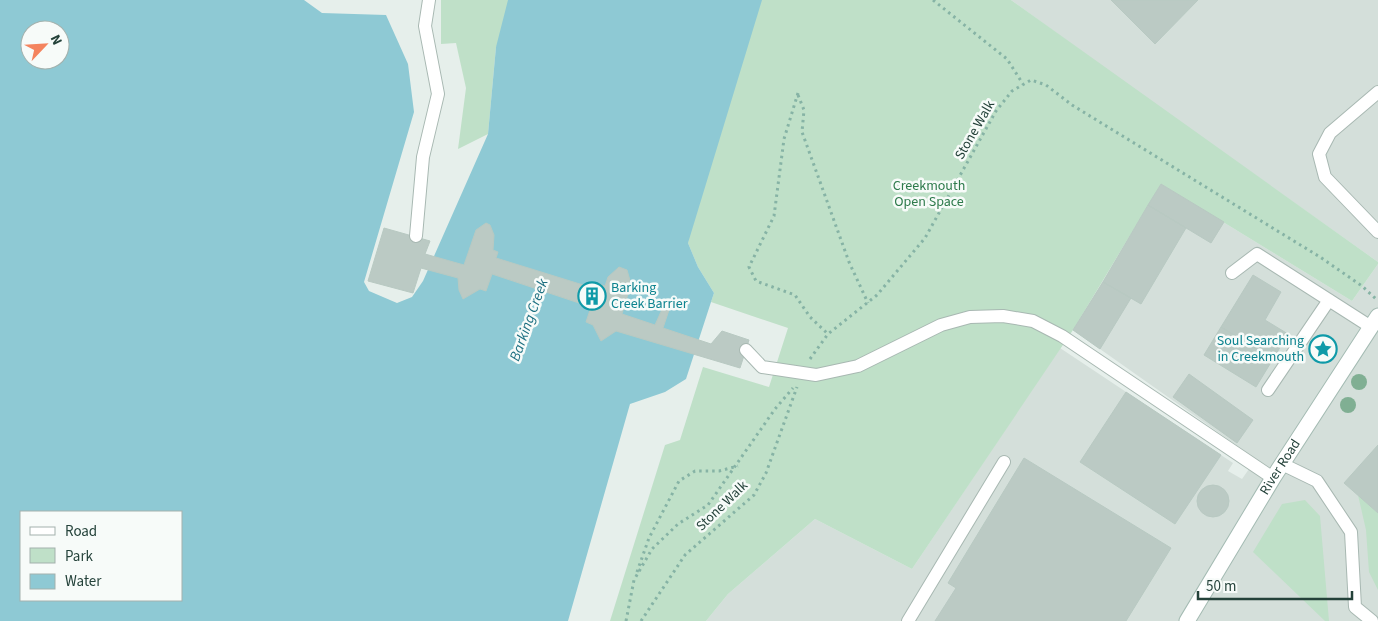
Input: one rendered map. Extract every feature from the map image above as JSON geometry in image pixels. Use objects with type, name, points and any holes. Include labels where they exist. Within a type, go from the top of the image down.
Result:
[{"type":"street","name":"River Road","points":[[1187,621],[1273,478],[1375,321]]},
{"type":"lane","points":[[416,236],[423,158],[438,94],[425,26],[429,0]]},
{"type":"lane","points":[[1378,92],[1330,133],[1319,154],[1325,177],[1378,232]]},
{"type":"lane","points":[[1232,274],[1256,254],[1329,300],[1375,321]]},
{"type":"lane","points":[[1268,390],[1329,300]]},
{"type":"lane","points":[[746,350],[762,367],[800,378],[833,373],[858,366],[941,325],[970,317],[1003,316],[1032,321],[1062,336],[1273,478]]},
{"type":"lane","points":[[908,621],[1004,462]]},
{"type":"lane","points":[[1282,464],[1317,481],[1351,532],[1355,606],[1372,621]]},
{"type":"path","points":[[933,0],[1007,59],[1023,84],[1031,80],[1046,85],[1072,104],[1320,257],[1362,286],[1378,301]]},
{"type":"path","name":"Stone Walk","points":[[641,621],[685,554],[754,495],[766,473],[800,378],[815,349],[841,322],[868,303],[925,238],[996,111],[1012,92],[1023,84]]},
{"type":"path","points":[[828,334],[810,317],[795,295],[756,281],[749,267],[774,216],[784,139],[798,93],[804,110],[802,132],[849,262],[868,303]]},
{"type":"path","points":[[634,580],[652,548],[678,524],[708,505],[738,466],[775,409],[800,378]]},
{"type":"path","points":[[626,621],[634,580],[649,538],[679,481],[695,471],[718,471],[738,466]]},
{"type":"shaded area","points":[[1011,0],[1378,0],[1378,262],[1120,79]]},
{"type":"shaded area","points":[[1161,184],[1352,301],[1378,264],[1378,621],[706,621],[728,594],[815,519],[912,569],[1060,348],[1233,463],[1228,471],[1242,479],[1256,459],[1073,330]]},
{"type":"green space","points":[[441,0],[534,0],[496,47],[488,134],[458,149],[466,88],[456,43],[441,44]]},
{"type":"green space","name":"Creekmouth Open Space","points":[[722,0],[1011,0],[1378,262],[1378,264],[1352,301],[1161,184],[1073,330],[912,569],[815,519],[728,594],[706,621],[610,621],[665,445],[680,440],[703,367],[769,387],[788,328],[711,302],[714,293],[698,267],[688,243]]},
{"type":"green space","points":[[1358,495],[1378,513],[1378,590],[1369,572],[1366,530]]},
{"type":"green space","points":[[1305,500],[1320,516],[1329,621],[1325,621],[1253,552],[1282,504]]},
{"type":"water","name":"Barking Creek","points":[[0,0],[304,0],[322,13],[386,15],[408,64],[414,112],[364,282],[369,291],[397,303],[412,297],[423,281],[488,134],[496,47],[508,0],[762,0],[688,243],[698,267],[714,293],[686,379],[665,392],[630,404],[568,621],[0,621]]},
{"type":"building","points":[[1111,0],[1198,0],[1155,44]]},
{"type":"building","points":[[1161,184],[1224,222],[1211,243],[1148,205]]},
{"type":"building","points":[[1148,205],[1186,228],[1141,304],[1103,282]]},
{"type":"building","name":"Barking Creek Barrier","points":[[486,223],[490,225],[494,235],[493,250],[498,252],[496,258],[596,289],[599,284],[605,286],[608,277],[619,267],[627,270],[631,284],[622,314],[655,325],[664,305],[667,303],[670,307],[663,328],[711,344],[722,331],[749,340],[740,368],[616,331],[601,341],[593,325],[586,322],[591,307],[492,274],[486,291],[480,289],[463,299],[459,290],[458,278],[421,268],[413,293],[368,281],[384,228],[430,241],[425,254],[464,265],[476,230]]},
{"type":"building","points":[[1253,275],[1281,292],[1265,320],[1288,334],[1273,359],[1221,327]]},
{"type":"building","points":[[1103,282],[1131,298],[1100,349],[1073,330]]},
{"type":"building","points":[[1221,327],[1273,359],[1256,387],[1204,355]]},
{"type":"building","points":[[1189,374],[1253,420],[1237,443],[1173,397]]},
{"type":"building","points":[[1126,392],[1221,455],[1175,524],[1080,462]]},
{"type":"building","points":[[1378,445],[1378,513],[1344,483]]},
{"type":"building","points":[[1024,458],[1171,548],[1126,621],[935,621],[956,588],[948,583]]},
{"type":"building","points":[[1213,485],[1224,490],[1229,501],[1224,512],[1213,517],[1202,512],[1197,501],[1202,490]]},
{"type":"place","name":"Barking Creek Barrier","points":[[592,296]]},
{"type":"place","name":"Soul Searching in Creekmouth","points":[[1323,349]]}]
